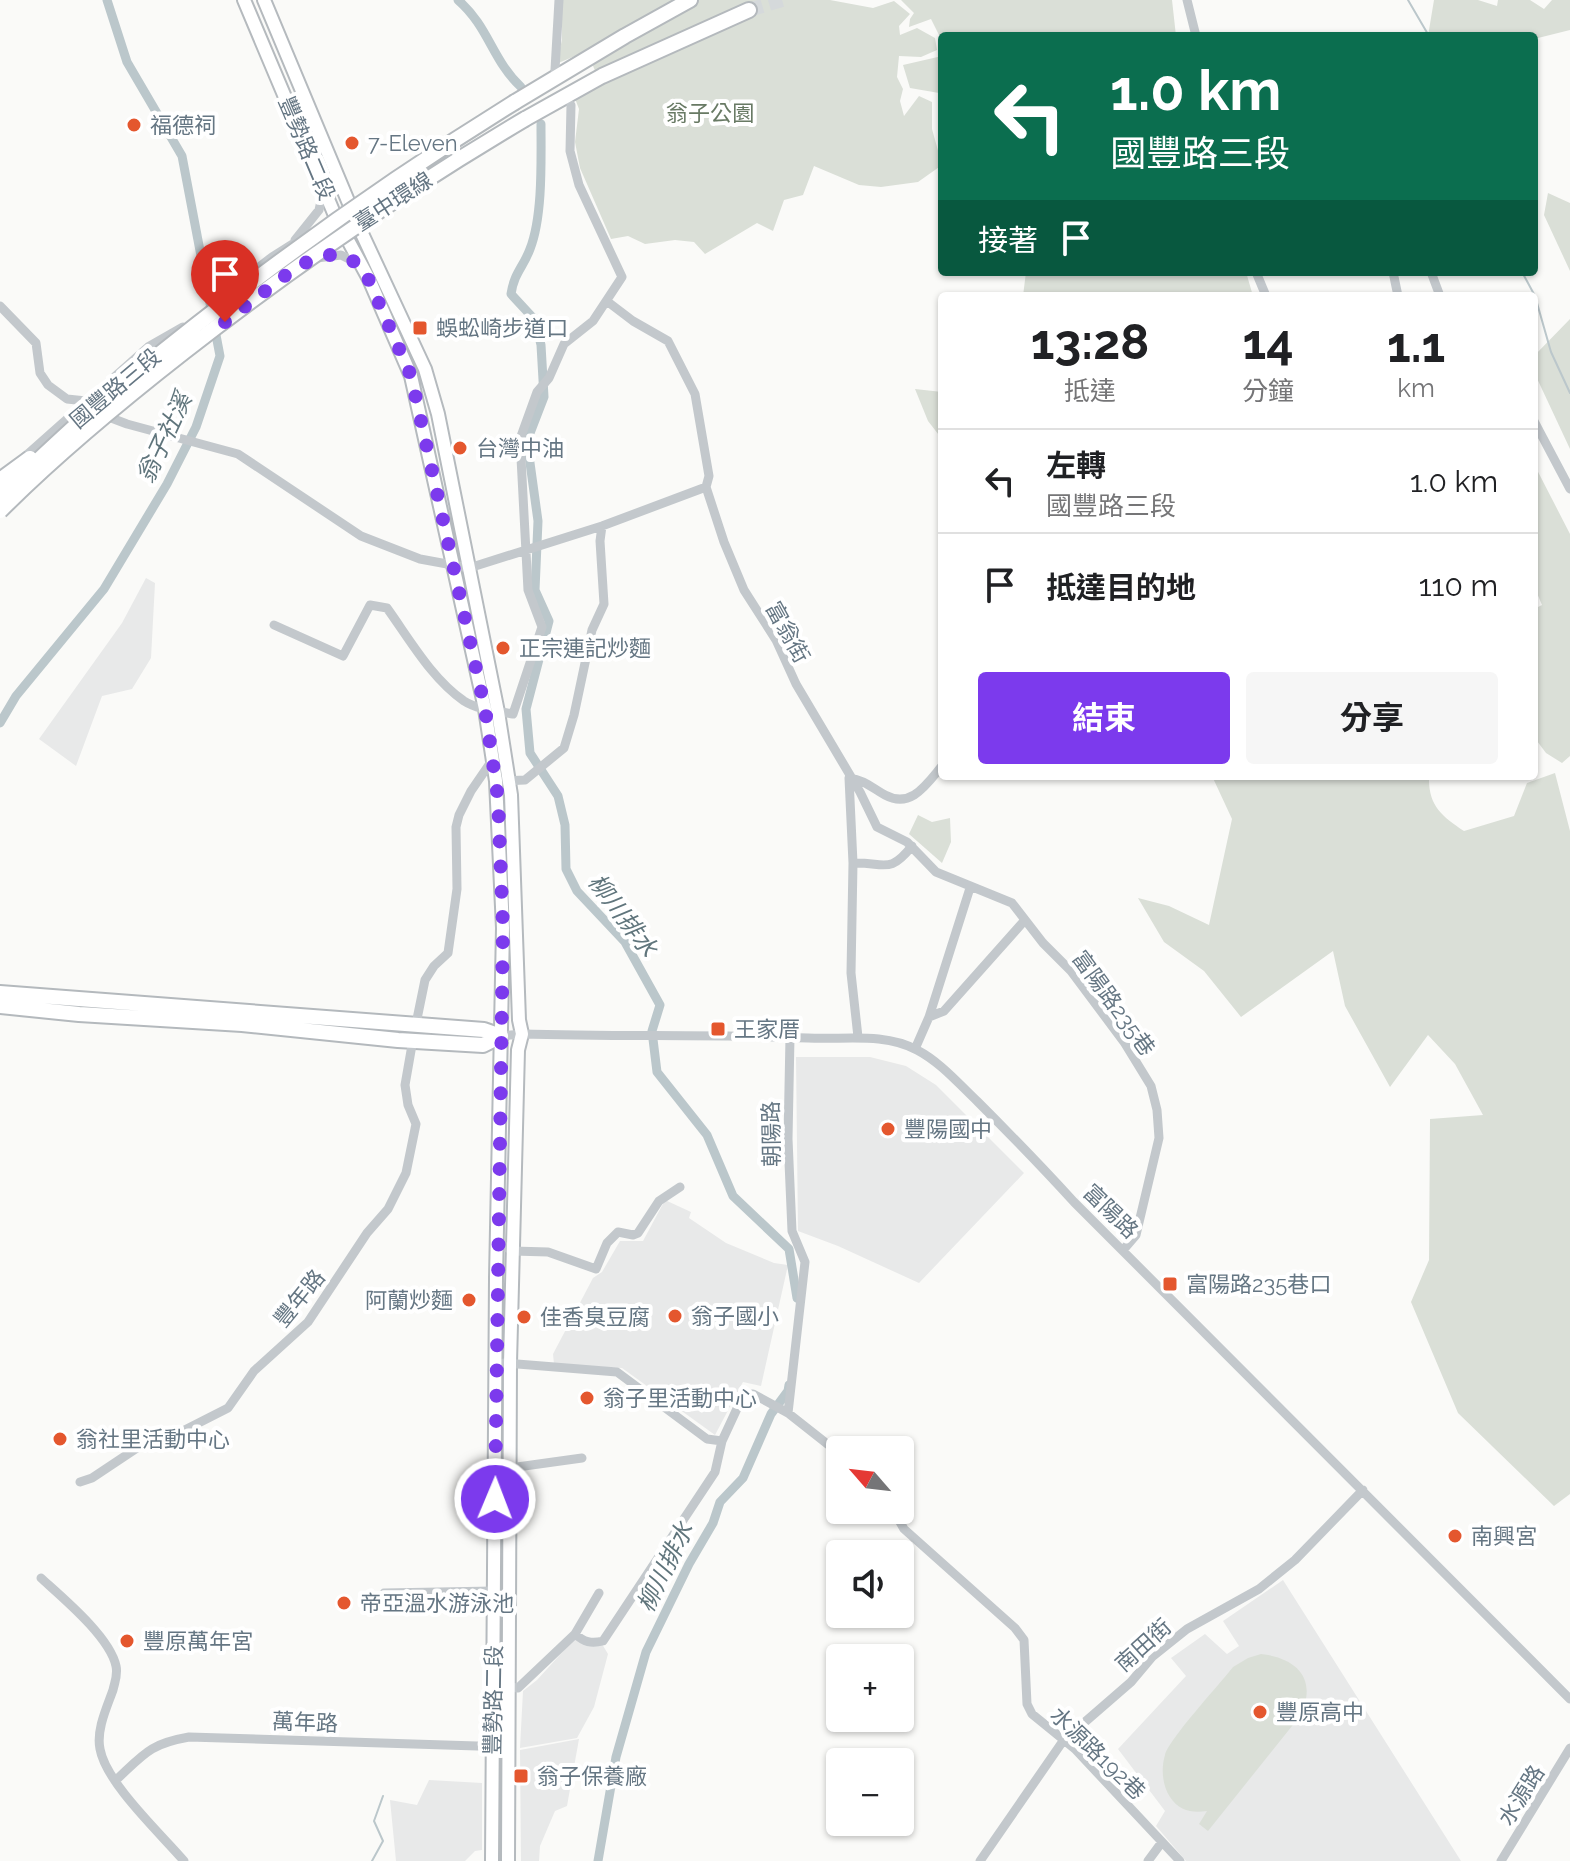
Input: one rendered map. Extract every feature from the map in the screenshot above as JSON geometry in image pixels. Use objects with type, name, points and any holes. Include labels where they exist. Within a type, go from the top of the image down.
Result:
[{"type":"highway","name":"臺中環線","points":[[2,506],[82,420],[130,378],[258,278],[426,159],[515,102],[690,0]]},
{"type":"highway","name":"臺中環線","points":[[2,506],[107,412],[267,287],[382,207],[525,119],[602,76],[749,10]]},
{"type":"highway","points":[[2,506],[95,408]]},
{"type":"highway","points":[[0,479],[82,420]]},
{"type":"highway","points":[[0,993],[242,1017]]},
{"type":"highway","points":[[0,1006],[79,1014],[242,1017],[484,1030],[501,1036]]},
{"type":"main road","name":"豐勢路二段","points":[[244,0],[336,218],[363,267],[411,376],[453,566],[491,710],[493,759],[503,781],[492,1861]]},
{"type":"main road","name":"豐勢路二段","points":[[264,0],[358,225],[425,369],[451,469],[503,781],[522,1034],[518,1050],[510,1363],[508,1861]]},
{"type":"street","points":[[555,70],[559,0]]},
{"type":"street","points":[[1187,0],[1195,32]]},
{"type":"street","points":[[274,625],[343,656],[370,605],[387,608],[439,678],[465,702],[513,714],[542,627],[528,590],[529,551],[520,439],[537,392],[549,378],[564,344],[593,321],[622,277],[579,185],[570,151],[571,105]]},
{"type":"street","name":"國豐路三段","points":[[290,245],[319,210],[323,196],[321,180]]},
{"type":"street","name":"國豐路三段","points":[[0,479],[95,408],[160,353],[175,333],[204,310],[290,245],[336,218],[351,205]]},
{"type":"street","name":"國豐路三段","points":[[2,506],[95,408],[212,333],[299,265],[358,225]]},
{"type":"street","name":"國豐路三段","points":[[299,265],[336,254],[348,256],[363,267]]},
{"type":"street","name":"富翁街","points":[[608,302],[668,341],[689,380],[695,394],[709,476],[706,487],[724,542],[744,590],[776,640],[796,684],[849,778],[853,863],[851,973],[858,1037]]},
{"type":"street","points":[[0,306],[36,343],[40,373],[48,385],[67,399],[95,408],[127,424],[245,457],[361,536],[420,559],[469,568],[544,546],[706,487]]},
{"type":"street","points":[[1538,429],[1570,489]]},
{"type":"street","points":[[503,781],[525,780],[564,748],[592,630],[604,604],[602,526]]},
{"type":"street","points":[[417,1019],[425,980],[448,953],[458,875],[456,827],[459,815],[493,759]]},
{"type":"street","points":[[849,778],[869,783],[883,794],[900,801],[912,799],[938,770]]},
{"type":"street","name":"富陽路235巷","points":[[849,778],[877,827],[912,846],[936,872],[1012,903],[1043,943],[1071,971],[1124,1042],[1151,1086],[1159,1138],[1136,1235],[1124,1249]]},
{"type":"street","points":[[853,863],[895,865],[912,846]]},
{"type":"street","points":[[915,1049],[929,1017],[970,888]]},
{"type":"street","points":[[929,1017],[944,1011],[1025,920]]},
{"type":"street","name":"富陽路","points":[[501,1036],[858,1037],[889,1041],[915,1049],[948,1073],[1570,1699]]},
{"type":"street","name":"朝陽路","points":[[788,1413],[805,1262],[792,1231],[788,1139],[790,1037]]},
{"type":"street","name":"豐年路","points":[[80,1482],[92,1478],[149,1440],[171,1437],[228,1408],[254,1371],[308,1322],[329,1295],[367,1233],[388,1209],[406,1173],[416,1124],[408,1105],[405,1085],[412,1045]]},
{"type":"street","points":[[497,1242],[513,1251],[548,1252],[596,1269],[612,1236],[618,1232],[638,1233],[659,1201],[680,1187]]},
{"type":"street","points":[[495,1362],[617,1372],[707,1439],[722,1441]]},
{"type":"street","points":[[575,1634],[592,1644],[603,1641],[715,1472],[722,1441],[741,1400],[747,1395],[753,1394],[788,1413],[826,1443]]},
{"type":"street","points":[[510,1468],[582,1458]]},
{"type":"street","name":"南田街","points":[[980,1861],[1063,1741],[1131,1682],[1152,1657],[1187,1629],[1259,1589],[1295,1560],[1363,1490]]},
{"type":"street","name":"水源路192巷","points":[[901,1524],[993,1607],[1024,1640],[1027,1704],[1032,1714],[1075,1749],[1180,1861]]},
{"type":"street","points":[[41,1578],[76,1609],[109,1649],[116,1664],[117,1677],[100,1732],[99,1748],[115,1781],[184,1861]]},
{"type":"street","points":[[384,1593],[494,1591]]},
{"type":"street","points":[[510,1687],[518,1688],[575,1634],[599,1593]]},
{"type":"street","name":"萬年路","points":[[115,1781],[149,1749],[163,1742],[189,1737],[509,1747]]},
{"type":"street","name":"水源路","points":[[1501,1861],[1570,1748]]},
{"type":"street","points":[[1148,1861],[1162,1842]]},
{"type":"shaded area","points":[[146,578],[155,583],[151,658],[132,689],[102,696],[76,766],[39,739],[122,623]]},
{"type":"shaded area","name":"豐陽國中","points":[[796,1057],[870,1057],[906,1066],[936,1085],[1024,1173],[919,1283],[798,1231]]},
{"type":"shaded area","name":"翁子國小","points":[[665,1200],[691,1212],[689,1218],[726,1243],[774,1263],[788,1265],[761,1386],[743,1382],[715,1435],[622,1368],[554,1364],[553,1354],[593,1278],[602,1272],[620,1241],[643,1241]]},
{"type":"shaded area","name":"豐原高中","points":[[1283,1580],[1461,1861],[1186,1861],[1156,1826],[1165,1811],[1118,1749],[1186,1676],[1171,1658],[1205,1634],[1227,1654],[1239,1646],[1223,1621]]},
{"type":"shaded area","points":[[577,1636],[602,1644],[608,1654],[594,1707],[577,1738],[520,1748],[523,1691]]},
{"type":"shaded area","points":[[579,1739],[567,1806],[555,1811],[540,1846],[539,1861],[521,1861],[520,1750]]},
{"type":"shaded area","points":[[429,1780],[482,1783],[482,1850],[475,1851],[465,1861],[396,1861],[390,1800],[417,1805]]},
{"type":"green space","name":"翁子公園","points":[[562,0],[830,0],[873,8],[894,1],[910,14],[899,26],[900,35],[917,28],[935,38],[937,50],[921,57],[899,56],[897,77],[903,89],[900,101],[904,116],[919,96],[932,102],[932,129],[938,151],[938,168],[918,182],[881,187],[859,185],[814,166],[803,195],[784,200],[773,231],[757,223],[705,254],[694,242],[675,240],[645,244],[628,236],[611,239],[580,168],[575,142],[579,109],[574,96],[600,83],[587,51],[556,64],[562,40]]},
{"type":"green space","points":[[901,0],[1172,0],[1176,32],[938,33],[931,19],[909,27],[914,13]]},
{"type":"green space","points":[[1434,0],[1478,0],[1497,6],[1498,0],[1530,0],[1544,9],[1552,0],[1570,0],[1570,30],[1538,38],[1538,32],[1429,32]]},
{"type":"green space","points":[[938,57],[938,93],[910,88],[903,65]]},
{"type":"green space","points":[[1548,193],[1570,203],[1570,271],[1544,215]]},
{"type":"green space","points":[[1026,276],[1247,276],[1252,292],[1024,292]]},
{"type":"green space","points":[[1570,319],[1570,449],[1538,381],[1538,352]]},
{"type":"green space","points":[[915,389],[938,392],[938,434],[928,421]]},
{"type":"green space","points":[[1538,472],[1570,534],[1570,756],[1562,763],[1546,753],[1538,742],[1538,607],[1542,605],[1538,596]]},
{"type":"green space","points":[[1555,773],[1570,831],[1570,1494],[1554,1506],[1458,1413],[1411,1302],[1429,1260],[1430,1119],[1483,1115],[1455,1064],[1428,1035],[1390,1087],[1345,1006],[1333,951],[1241,1017],[1204,971],[1164,942],[1138,898],[1169,906],[1209,925],[1232,819],[1214,780],[1429,780],[1431,795],[1438,809],[1464,831],[1514,816],[1527,783]]},
{"type":"green space","points":[[918,815],[932,822],[950,818],[951,842],[942,863],[909,834]]},
{"type":"green space","points":[[1261,1654],[1285,1660],[1301,1673],[1307,1692],[1305,1703],[1300,1716],[1208,1831],[1199,1824],[1207,1811],[1182,1808],[1167,1792],[1163,1776],[1165,1755],[1185,1725],[1233,1667]]},
{"type":"waterway","name":"翁子社溪","points":[[0,723],[16,696],[104,589],[167,484],[196,427],[220,356],[182,156],[127,62],[107,0]]},
{"type":"waterway","points":[[458,0],[477,21],[503,66],[521,87]]},
{"type":"waterway","points":[[1408,0],[1427,32]]},
{"type":"waterway","name":"柳川排水","points":[[541,124],[537,221],[530,249],[514,280],[511,294],[535,320],[541,345],[544,397],[527,441],[538,521],[535,590],[549,621],[526,709],[530,753],[558,796],[565,825],[566,869],[577,891],[625,942],[660,1005],[652,1031],[657,1072],[707,1135],[733,1196],[789,1249],[797,1298]]},
{"type":"waterway","points":[[1524,276],[1533,292]]},
{"type":"waterway","points":[[1538,306],[1551,352],[1570,393]]},
{"type":"waterway","name":"柳川排水","points":[[598,1861],[616,1757],[646,1652],[689,1564],[713,1523],[720,1502],[743,1478],[771,1414],[789,1385]]},
{"type":"waterway","points":[[372,1861],[383,1841],[374,1821],[383,1796]]},
{"type":"tunnel","points":[[749,10],[782,0]]},
{"type":"place","name":"福德祠","points":[[134,125]]},
{"type":"place","name":"7-Eleven","points":[[352,143]]},
{"type":"place","name":"蜈蚣崎步道口","points":[[420,328]]},
{"type":"place","name":"台灣中油","points":[[460,448]]},
{"type":"place","name":"正宗連記炒麵","points":[[503,648]]},
{"type":"place","name":"王家厝","points":[[718,1029]]},
{"type":"place","name":"豐陽國中","points":[[888,1129]]},
{"type":"place","name":"富陽路235巷口","points":[[1170,1284]]},
{"type":"place","name":"阿蘭炒麵","points":[[469,1300]]},
{"type":"place","name":"翁子國小","points":[[675,1316]]},
{"type":"place","name":"佳香臭豆腐","points":[[524,1317]]},
{"type":"place","name":"翁子里活動中心","points":[[587,1398]]},
{"type":"place","name":"翁社里活動中心","points":[[60,1439]]},
{"type":"place","name":"南興宮","points":[[1455,1536]]},
{"type":"place","name":"帝亞溫水游泳池","points":[[344,1603]]},
{"type":"place","name":"豐原萬年宮","points":[[127,1641]]},
{"type":"place","name":"豐原高中","points":[[1260,1712]]},
{"type":"place","name":"翁子保養廠","points":[[521,1776]]},
{"type":"route","points":[[225,322],[299,265],[328,255],[343,255],[363,267],[411,376],[485,709],[498,798],[503,928],[495,1499]]}]
